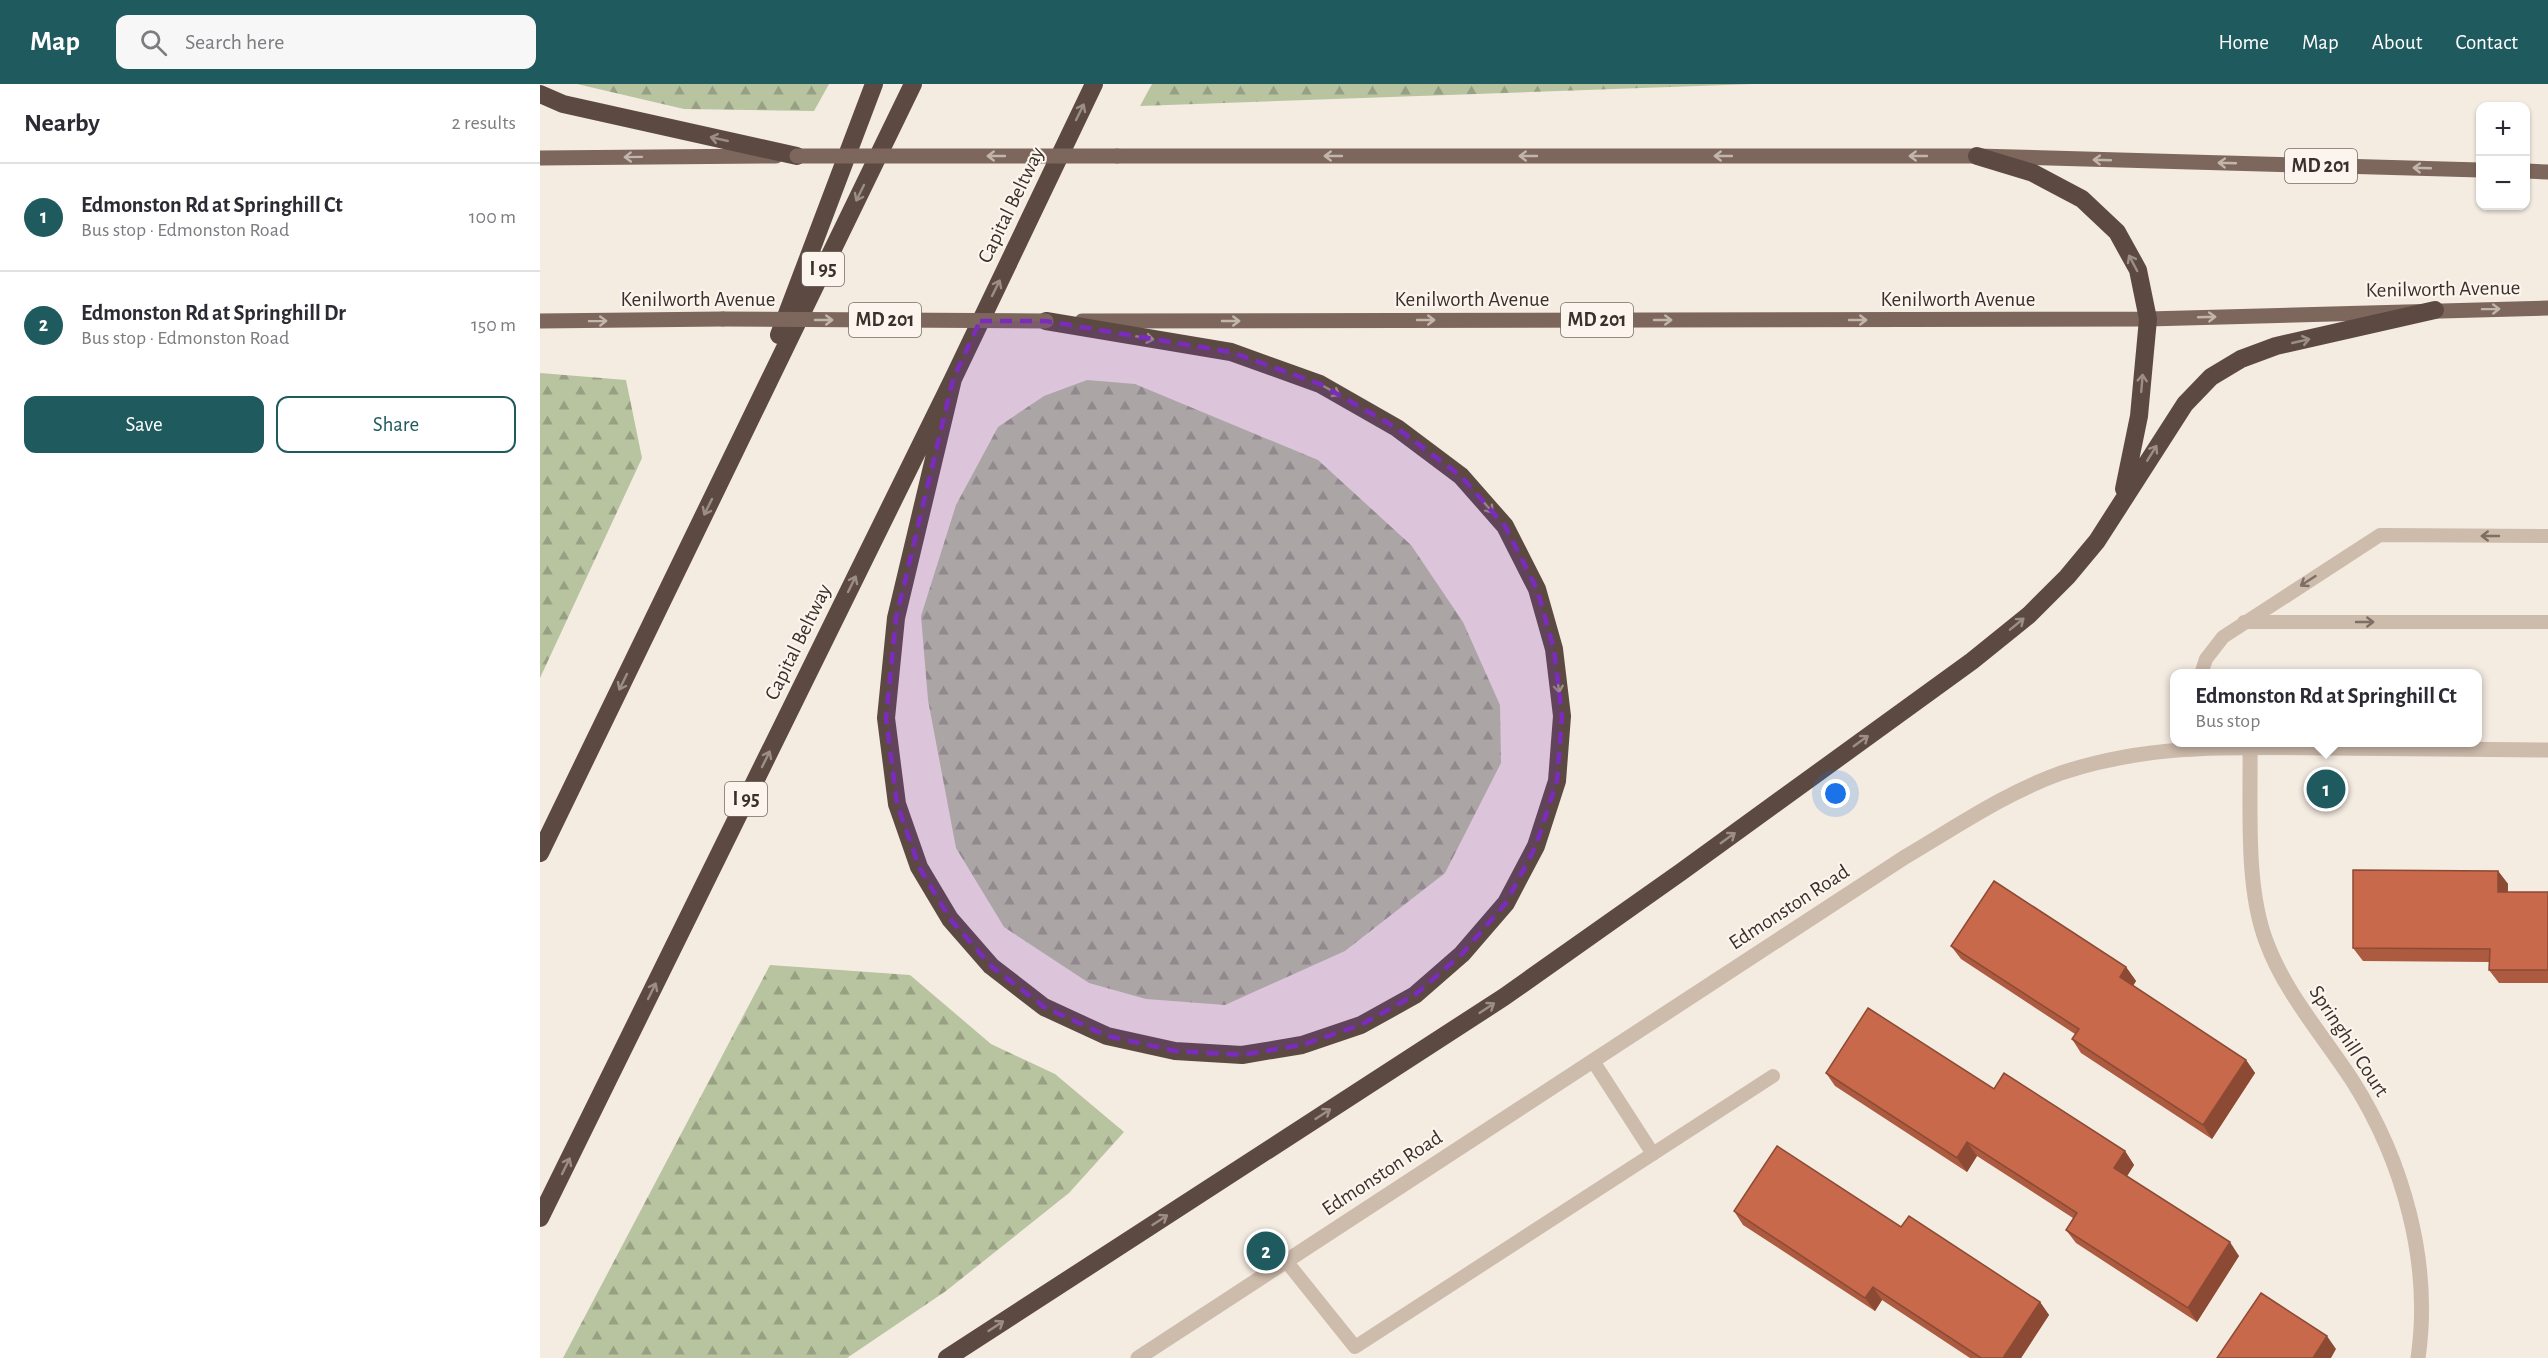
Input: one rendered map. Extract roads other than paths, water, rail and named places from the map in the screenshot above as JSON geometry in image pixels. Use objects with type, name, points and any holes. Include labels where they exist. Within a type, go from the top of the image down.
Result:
[{"type":"highway","points":[[734,454],[874,84]]},
{"type":"highway","name":"I 95","points":[[540,853],[913,84]]},
{"type":"highway","name":"Capital Beltway","points":[[540,1218],[952,379],[1094,84]]},
{"type":"highway","points":[[540,94],[563,104],[796,156]]},
{"type":"highway","points":[[1977,156],[2033,174],[2082,199],[2116,232],[2138,270],[2148,319],[2139,416],[2121,503]]},
{"type":"highway","points":[[947,1358],[1504,997],[1972,661],[2029,615],[2097,541],[2185,404],[2211,377],[2241,359],[2276,346],[2435,310]]},
{"type":"highway","points":[[952,379],[896,618],[886,718],[897,804],[919,867],[950,919],[992,966],[1044,1007],[1107,1036],[1175,1051],[1242,1055],[1302,1046],[1361,1025],[1415,995],[1462,954],[1506,903],[1536,846],[1557,781],[1562,716],[1554,649],[1537,589],[1505,526],[1461,476],[1397,428],[1320,384],[1231,352],[1046,321]]},
{"type":"main road","name":"MD 201","points":[[540,158],[1977,156],[2476,170]]},
{"type":"main road","points":[[2530,171],[2548,172]]},
{"type":"main road","name":"Kenilworth Avenue","points":[[540,321],[2148,319],[2548,308]]},
{"type":"street","name":"Edmonston Road","points":[[1138,1358],[1905,857],[2010,794],[2060,774],[2104,760],[2182,747]]},
{"type":"street","name":"Edmonston Road","points":[[2250,747],[2548,750]]},
{"type":"street","name":"Springhill Court","points":[[2250,747],[2252,868],[2261,924],[2280,972],[2366,1102],[2395,1167],[2421,1271],[2422,1307],[2418,1358]]},
{"type":"lane","points":[[2203,669],[2212,649],[2223,637],[2380,536],[2548,536]]},
{"type":"lane","points":[[2244,622],[2548,622]]},
{"type":"lane","points":[[1593,1060],[1653,1154]]},
{"type":"lane","points":[[1286,1261],[1355,1347],[1773,1077]]},
{"type":"place","name":"Edmonston Rd at Springhill Ct","points":[[2326,789]]},
{"type":"place","name":"Edmonston Rd at Springhill Dr","points":[[1266,1251]]}]
